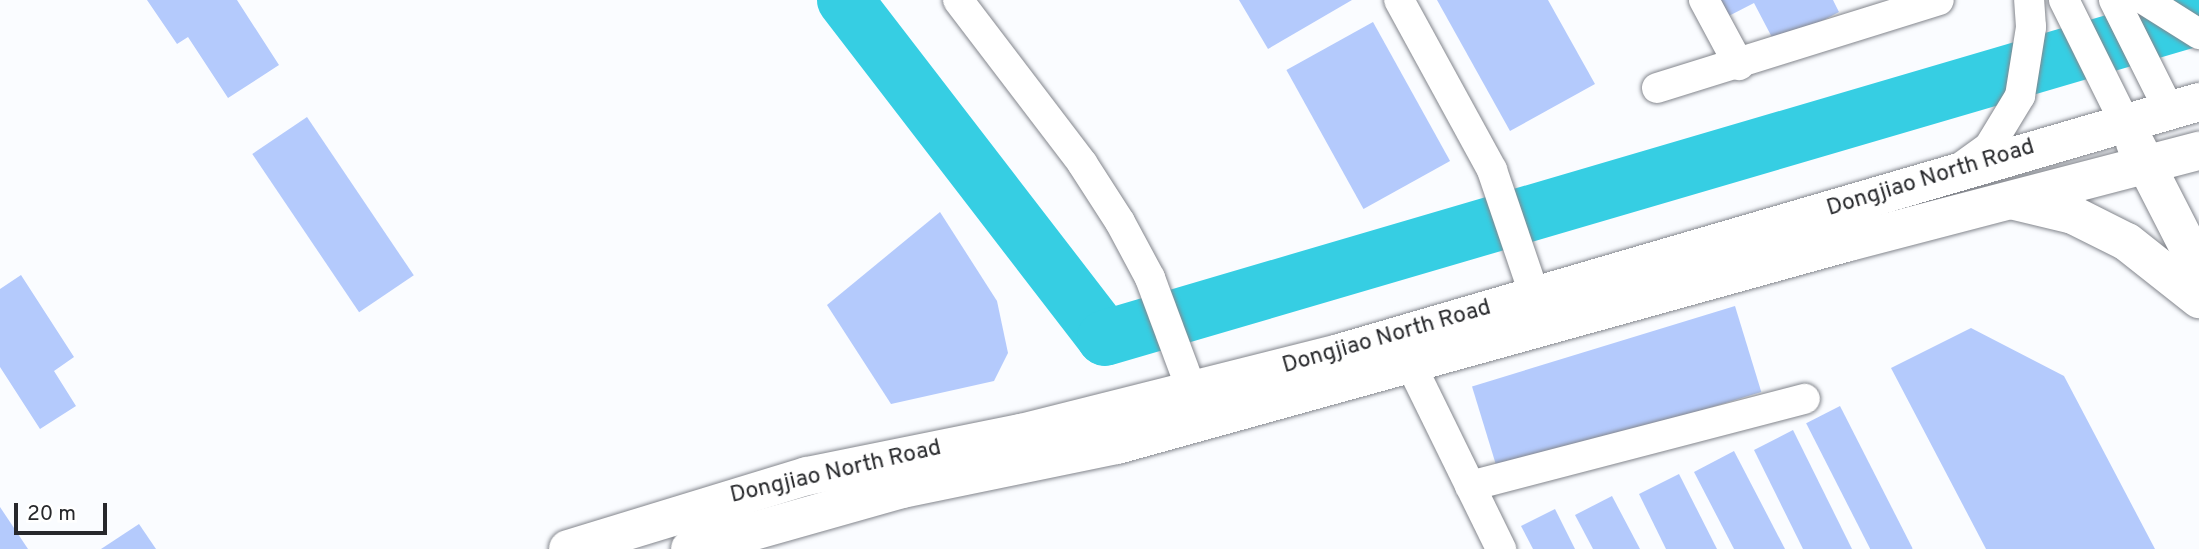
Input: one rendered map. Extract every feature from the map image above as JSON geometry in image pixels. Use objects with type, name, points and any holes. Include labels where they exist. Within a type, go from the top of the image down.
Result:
[{"type":"main road","name":"Dongjiao North Road","points":[[690,549],[890,492],[1117,445],[1410,365],[1540,312],[1953,173],[2184,106]]},
{"type":"main road","points":[[2184,106],[2196,158]]},
{"type":"main road","points":[[2125,122],[2199,268]]},
{"type":"main road","name":"Dongjiao North Road","points":[[568,549],[807,476],[1021,433],[1540,312],[2145,165],[2196,158]]},
{"type":"main road","points":[[2010,199],[2073,215],[2127,242],[2199,299]]},
{"type":"street","points":[[958,0],[1082,163],[1150,278],[1192,391]]},
{"type":"street","points":[[1704,0],[1739,65]]},
{"type":"street","points":[[1657,88],[1739,65],[1939,0]]},
{"type":"street","points":[[2114,0],[2150,70],[2184,106]]},
{"type":"street","points":[[1404,2],[1492,170],[1517,251],[1540,312]]},
{"type":"street","points":[[2151,2],[2199,34]]},
{"type":"street","points":[[2068,7],[2125,122]]},
{"type":"street","points":[[1953,173],[1989,147],[2020,96],[2030,14]]},
{"type":"street","points":[[1410,365],[1501,549]]},
{"type":"street","points":[[1470,486],[1805,400]]},
{"type":"building","points":[[147,0],[237,0],[279,65],[228,98],[188,37],[177,44]]},
{"type":"building","points":[[1239,0],[1352,0],[1268,49]]},
{"type":"building","points":[[1437,0],[1548,0],[1595,84],[1510,131]]},
{"type":"building","points":[[1709,0],[1833,0],[1839,12],[1776,45],[1754,3],[1719,21]]},
{"type":"building","points":[[1373,22],[1450,161],[1363,209],[1286,70]]},
{"type":"building","points":[[307,117],[414,275],[359,312],[252,154]]},
{"type":"building","points":[[940,212],[997,301],[1008,353],[994,381],[891,404],[827,305]]},
{"type":"building","points":[[21,275],[74,357],[54,371],[76,406],[40,429],[0,367],[0,289]]},
{"type":"building","points":[[1735,306],[1761,392],[1498,472],[1472,386]]},
{"type":"building","points":[[1971,328],[2064,376],[2155,549],[1986,549],[1891,368]]},
{"type":"building","points":[[1840,406],[1913,549],[1870,549],[1806,423]]},
{"type":"building","points":[[1793,430],[1852,549],[1803,549],[1754,450]]},
{"type":"building","points":[[1734,451],[1785,549],[1734,549],[1694,472]]},
{"type":"building","points":[[1679,474],[1717,549],[1666,549],[1639,494]]},
{"type":"building","points":[[1612,496],[1640,549],[1593,549],[1575,515]]},
{"type":"building","points":[[0,507],[28,549],[0,549]]},
{"type":"building","points":[[1555,509],[1575,549],[1533,549],[1521,526]]},
{"type":"building","points":[[139,524],[156,549],[101,549]]},
{"type":"waterway","points":[[845,0],[1105,338],[2199,17]]}]
